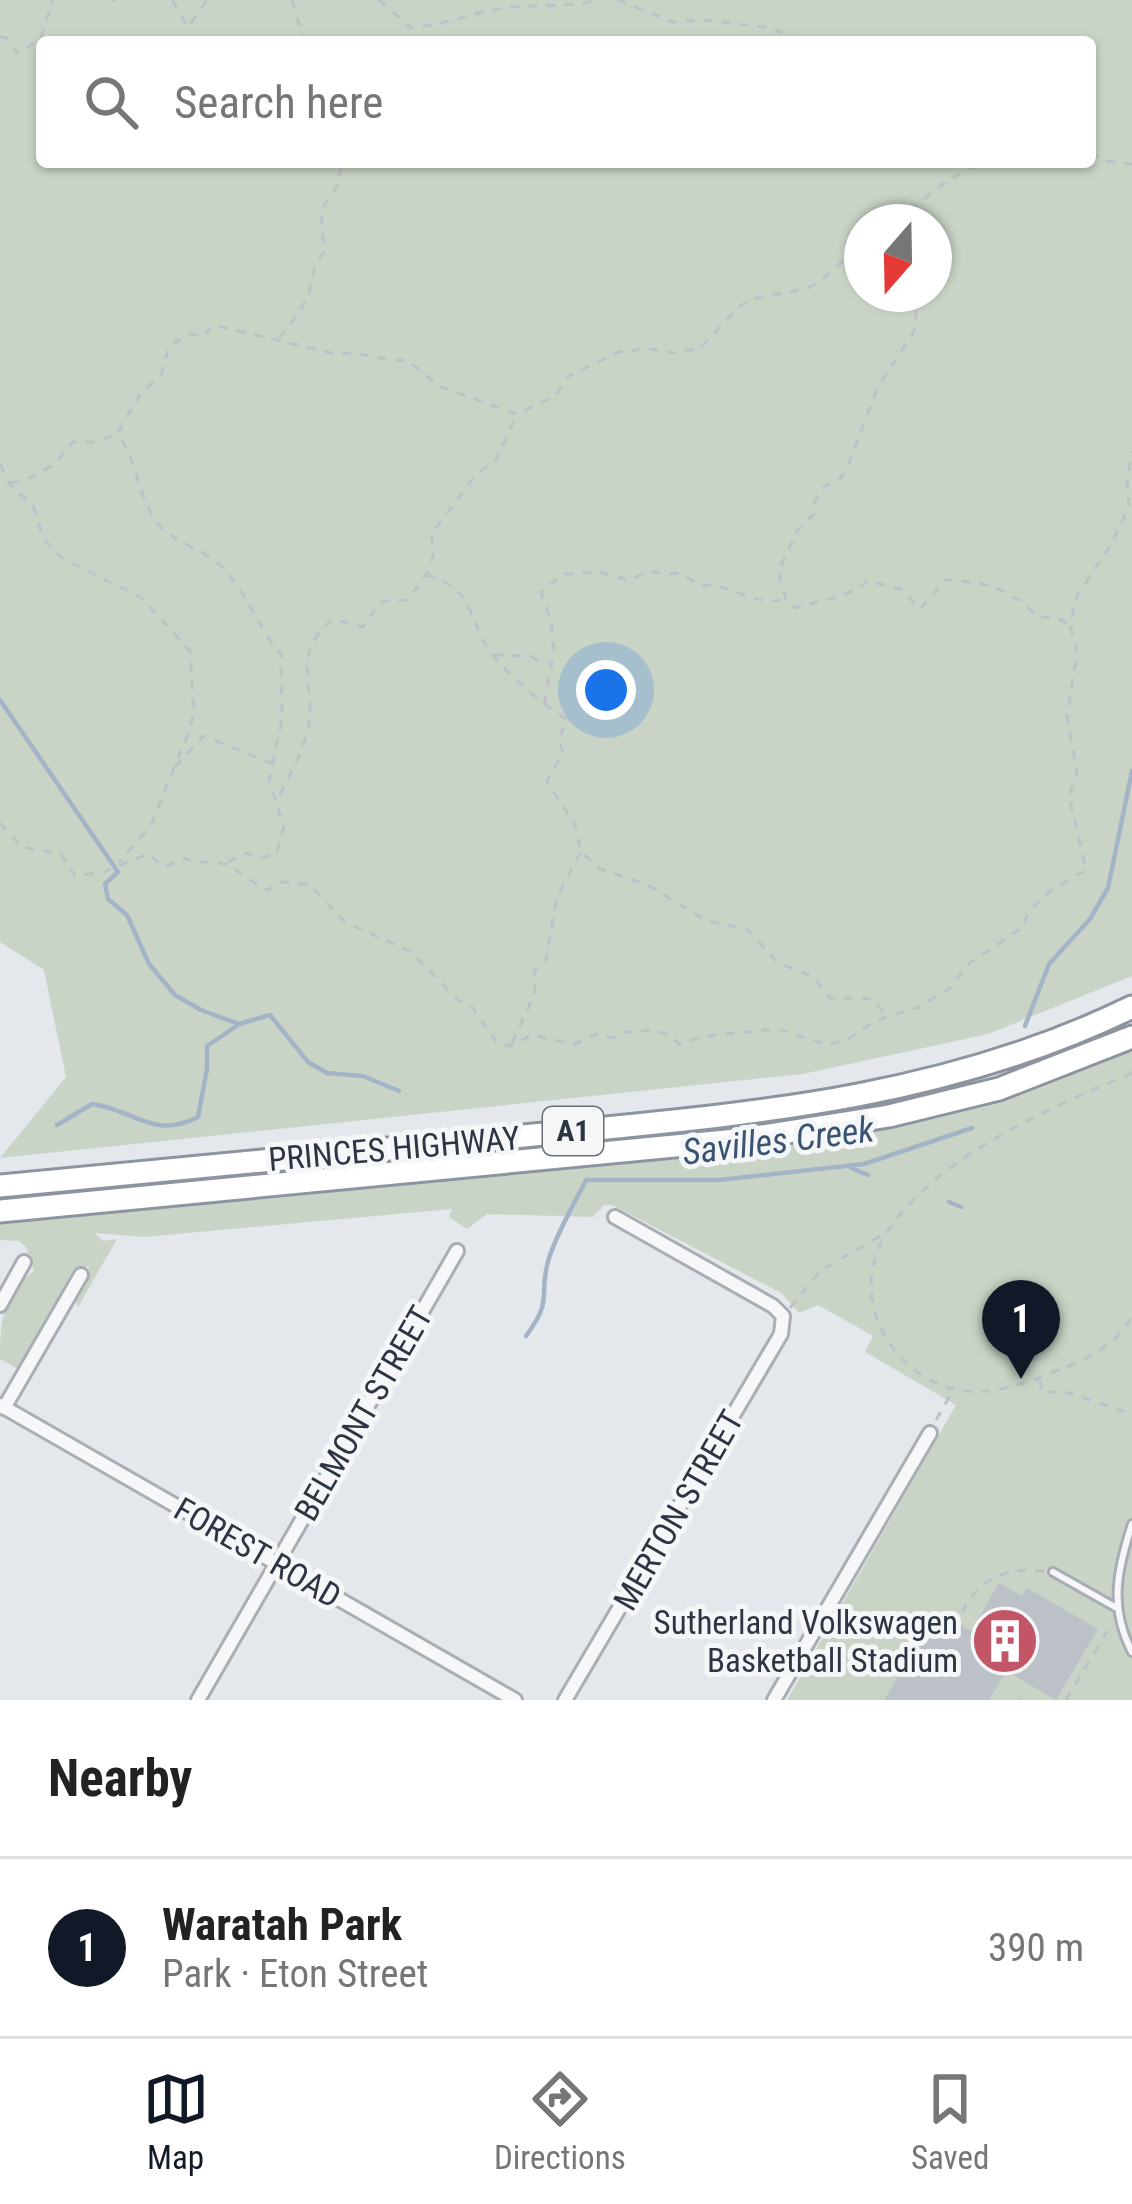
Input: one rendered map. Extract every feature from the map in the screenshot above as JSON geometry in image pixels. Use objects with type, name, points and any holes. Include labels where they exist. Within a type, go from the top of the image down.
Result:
[{"type":"highway","name":"PRINCES HIGHWAY","points":[[0,1186],[829,1103],[975,1069],[1070,1036],[1132,1007]]},
{"type":"highway","name":"PRINCES HIGHWAY","points":[[0,1211],[737,1140],[889,1117],[1000,1089],[1132,1036]]},
{"type":"street","points":[[615,1217],[783,1316]]},
{"type":"street","name":"BELMONT STREET","points":[[198,1700],[457,1251]]},
{"type":"street","points":[[0,1305],[24,1262]]},
{"type":"street","points":[[2,1406],[81,1275]]},
{"type":"street","name":"MERTON STREET","points":[[565,1700],[781,1334],[783,1316]]},
{"type":"street","name":"FOREST ROAD","points":[[2,1406],[515,1700]]},
{"type":"street","points":[[773,1700],[930,1432]]},
{"type":"lane","points":[[1132,1524],[1118,1576],[1116,1611],[1132,1652]]},
{"type":"lane","points":[[1053,1572],[1116,1611]]},
{"type":"path","points":[[41,36],[53,0]]},
{"type":"path","points":[[172,0],[188,27],[207,0]]},
{"type":"path","points":[[292,0],[302,36]]},
{"type":"path","points":[[379,0],[411,28],[444,26],[480,12],[598,0]]},
{"type":"path","points":[[619,0],[673,22],[705,20],[771,28],[791,36]]},
{"type":"path","points":[[0,37],[7,38],[17,52],[36,42]]},
{"type":"path","points":[[1096,156],[1129,163],[1132,154]]},
{"type":"path","points":[[279,338],[296,319],[310,290],[311,269],[324,252],[321,210],[336,188],[341,168]]},
{"type":"path","points":[[918,204],[970,168]]},
{"type":"path","points":[[278,799],[309,725],[307,669],[312,636],[332,619],[363,628],[380,602],[407,600],[436,553],[430,535],[477,473],[496,462],[517,414],[554,396],[569,376],[618,352],[676,353],[701,347],[740,306],[752,299],[806,290],[844,259]]},
{"type":"path","points":[[916,312],[914,331],[878,389],[846,471],[824,486],[814,514],[797,531],[778,572],[785,599],[795,608],[820,605],[850,595],[868,581],[901,589],[920,609],[945,580],[973,581],[1022,599],[1037,617],[1055,617],[1070,625]]},
{"type":"path","points":[[9,484],[39,477],[57,464],[73,442],[94,442],[117,434],[141,393],[161,375],[170,346],[190,334],[205,336],[213,325],[336,354],[406,360],[441,387],[517,414]]},
{"type":"path","points":[[117,434],[128,448],[137,485],[155,520],[223,568],[281,654],[282,719],[269,781],[284,827],[276,854],[236,856],[225,865]]},
{"type":"path","points":[[0,823],[22,847],[61,854],[75,876],[103,872],[148,854],[164,867],[185,858],[225,865],[268,890],[281,882],[310,886],[345,922],[410,951],[459,1001],[473,1008],[497,1043],[511,1046],[532,1035],[574,1045],[597,1034],[613,1038],[653,1030],[679,1044],[705,1036],[778,1029],[828,1046],[850,1038],[877,1019],[920,1007],[950,988],[967,965],[1023,927],[1028,912],[1050,891],[1085,870],[1069,796],[1077,772],[1067,718],[1077,652],[1070,625],[1077,596],[1130,506],[1127,479],[1132,451]]},
{"type":"path","points":[[0,464],[9,484],[34,508],[43,538],[60,557],[142,598],[190,651],[194,712],[151,825],[118,863]]},
{"type":"path","points":[[545,706],[553,653],[550,616],[542,592],[563,574],[598,572],[629,580],[648,572],[682,574],[700,586],[711,584],[766,604],[785,599]]},
{"type":"path","points":[[425,575],[446,581],[464,594],[492,655],[545,706],[566,718],[559,740],[563,753],[548,781],[575,825],[581,852],[600,868],[648,885],[705,920],[748,930],[778,963],[812,976],[830,998],[873,999],[888,1018]]},
{"type":"path","points":[[492,655],[529,656],[550,664]]},
{"type":"path","points":[[172,771],[203,736],[273,763]]},
{"type":"path","points":[[511,1046],[536,993],[534,972],[546,959],[557,897],[581,852]]},
{"type":"path","points":[[783,1316],[820,1270],[886,1233],[936,1179],[1070,1099],[1132,1073]]},
{"type":"path","points":[[886,1233],[872,1267],[872,1307],[887,1344],[920,1374],[954,1389],[979,1392],[1039,1378],[1104,1348],[1127,1327],[1132,1315]]},
{"type":"path","points":[[1039,1378],[1043,1393],[1063,1391],[1132,1414]]},
{"type":"path","points":[[930,1432],[954,1389]]},
{"type":"path","points":[[962,1612],[975,1589],[1003,1571],[1053,1572]]},
{"type":"path","points":[[1066,1700],[1116,1611]]},
{"type":"green space","points":[[0,0],[1132,0],[1132,976],[988,1034],[803,1074],[0,1158],[66,1077],[44,970],[0,942]]},
{"type":"green space","points":[[1132,1048],[1132,1700],[787,1700],[956,1405],[865,1352],[873,1336],[818,1305],[799,1313],[781,1293],[612,1205],[604,1205],[593,1217],[487,1214],[467,1229],[449,1217],[452,1209],[144,1237],[95,1233],[103,1241],[117,1239],[78,1307],[74,1297],[89,1266],[75,1272],[20,1370],[0,1359],[9,1299],[34,1271],[26,1247],[19,1241],[0,1240],[0,1223],[772,1149],[965,1110]]},
{"type":"building","points":[[1025,1329],[1041,1340],[1038,1359],[1020,1367],[1005,1355],[1008,1335]]},
{"type":"building","name":"Sutherland Volkswagen Basketball Stadium","points":[[999,1583],[1022,1596],[1027,1588],[1098,1629],[1056,1700],[1006,1671],[989,1700],[884,1700],[926,1630],[941,1639],[952,1620],[971,1631]]},
{"type":"waterway","name":"Savilles Creek","points":[[0,700],[118,872],[105,884],[108,899],[127,915],[149,964],[175,995],[239,1024],[270,1015],[308,1062],[327,1073],[363,1076],[399,1091]]},
{"type":"waterway","name":"Savilles Creek","points":[[1025,1026],[1049,964],[1090,919],[1108,888],[1132,771]]},
{"type":"waterway","points":[[57,1125],[92,1104],[156,1125],[198,1117],[207,1046],[238,1025]]},
{"type":"waterway","name":"Savilles Creek","points":[[526,1336],[543,1304],[553,1248],[586,1180],[719,1180],[864,1164],[972,1128]]},
{"type":"waterway","points":[[851,1168],[868,1175]]},
{"type":"waterway","points":[[949,1202],[961,1207]]},
{"type":"place","name":"Waratah Park","points":[[1021,1379]]},
{"type":"place","name":"Sutherland Volkswagen Basketball Stadium","points":[[1005,1641]]}]
